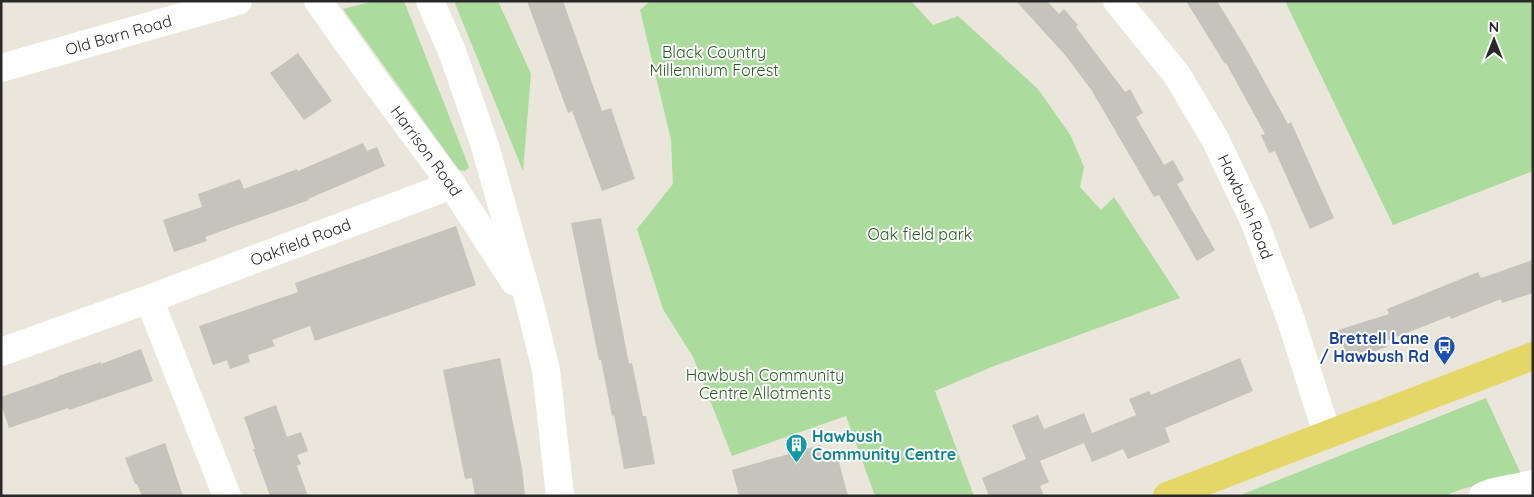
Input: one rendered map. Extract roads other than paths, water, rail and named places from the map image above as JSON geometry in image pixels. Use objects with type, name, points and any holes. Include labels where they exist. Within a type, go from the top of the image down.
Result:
[{"type":"main road","points":[[1167,496],[1533,356]]},
{"type":"street","name":"Old Barn Road","points":[[1,68],[238,1]]},
{"type":"street","name":"Harrison Road","points":[[318,1],[374,81],[452,185],[530,305]]},
{"type":"street","name":"Harrison Road","points":[[430,1],[452,51],[485,146],[530,305],[546,370],[560,496]]},
{"type":"street","name":"Hawbush Road","points":[[1117,1],[1178,75],[1215,139],[1255,222],[1291,320],[1327,434]]},
{"type":"street","name":"Oakfield Road","points":[[1,352],[149,299],[452,185]]},
{"type":"street","points":[[149,299],[228,496]]},
{"type":"street","points":[[1483,496],[1533,484]]},
{"type":"place","name":"Brettell Lane / Hawbush Rd","points":[[1445,366]]},
{"type":"place","name":"Hawbush Community Centre","points":[[796,464]]},
{"type":"park label","name":"Black Country Millennium Forest","points":[[714,61]]},
{"type":"park label","name":"Oak field park","points":[[920,234]]},
{"type":"park label","name":"Hawbush Community Centre Allotments","points":[[765,384]]}]
